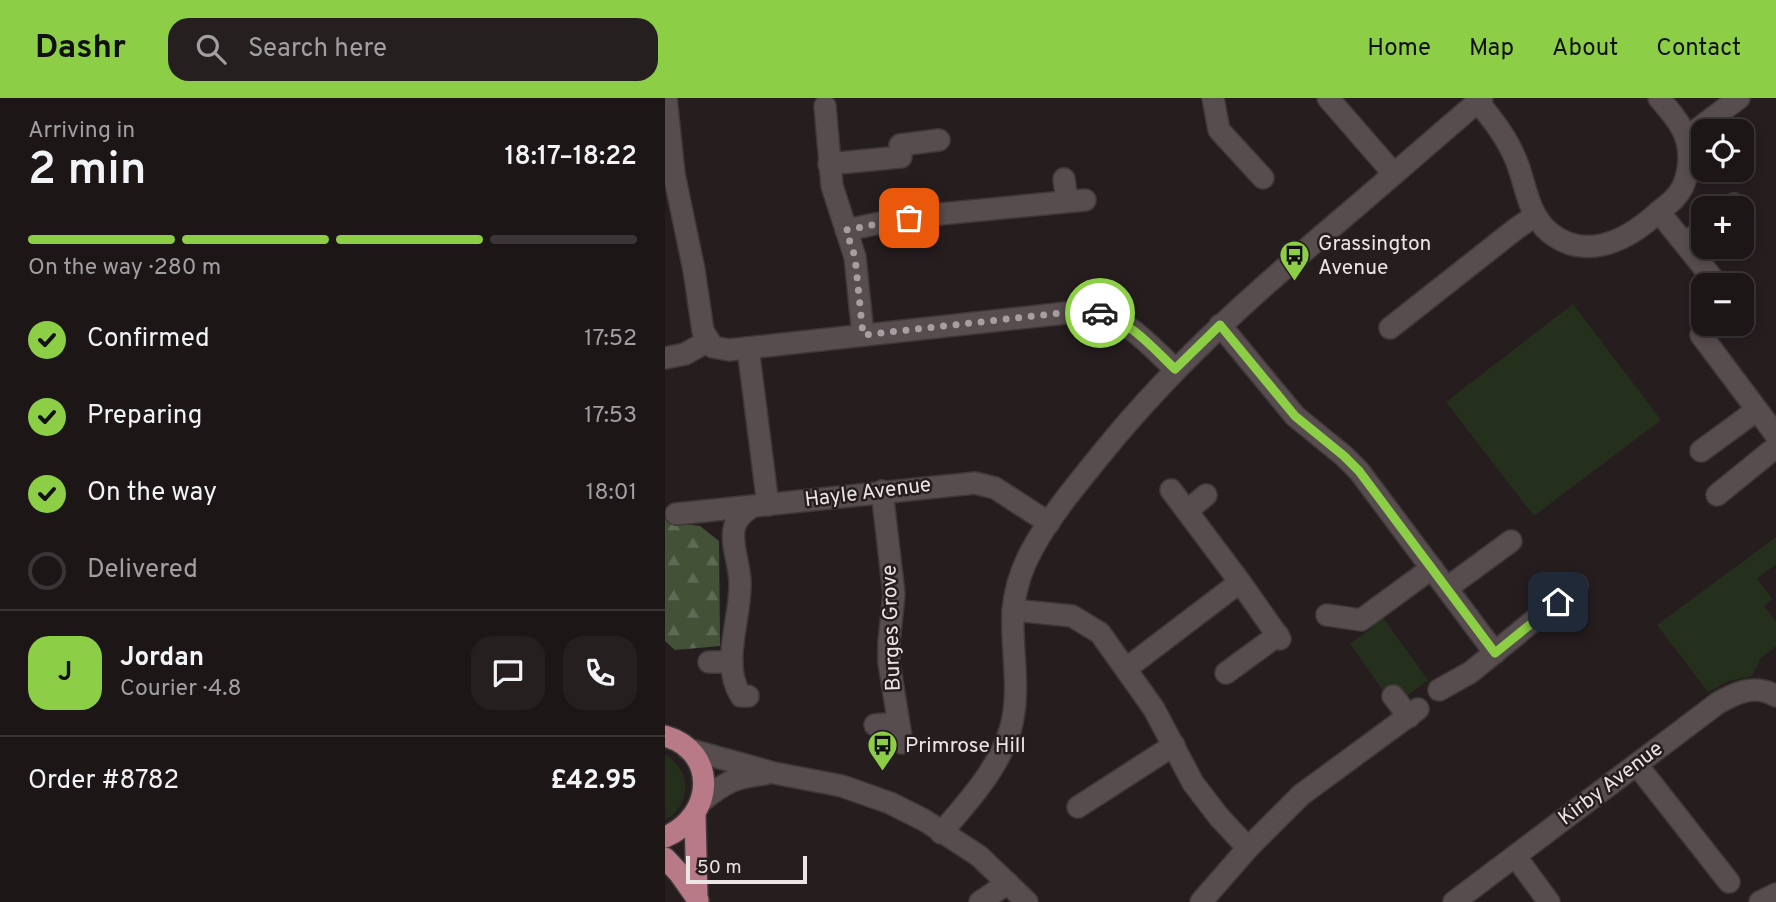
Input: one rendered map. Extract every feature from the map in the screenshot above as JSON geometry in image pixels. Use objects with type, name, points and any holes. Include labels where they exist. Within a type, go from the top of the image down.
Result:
[{"type":"main road","points":[[666,734],[688,749],[697,760],[702,773],[704,787],[698,808],[698,900]]},
{"type":"main road","points":[[665,837],[687,825],[698,808]]},
{"type":"main road","points":[[665,859],[679,873],[698,900]]},
{"type":"street","points":[[675,98],[666,99],[677,195],[697,286],[703,331],[713,347],[724,350],[748,348],[1070,312],[1095,312],[1118,319],[1130,327],[1175,369]]},
{"type":"street","points":[[1213,98],[1219,130],[1263,178]]},
{"type":"street","points":[[1328,98],[1394,174]]},
{"type":"street","points":[[941,833],[989,773],[1011,728],[1015,695],[1013,610],[1023,568],[1049,523],[1115,437],[1175,369],[1274,276],[1480,100],[1509,145],[1535,216],[1549,232],[1576,246],[1591,247],[1617,241],[1659,212],[1674,199],[1683,184],[1688,165],[1686,138],[1672,113],[1659,98]]},
{"type":"street","points":[[1686,138],[1739,98]]},
{"type":"street","points":[[822,116],[832,186],[855,257],[863,335]]},
{"type":"street","points":[[829,164],[901,156],[900,145],[939,140]]},
{"type":"street","points":[[846,230],[909,218],[1076,201],[1064,179]]},
{"type":"street","points":[[1659,212],[1708,273]]},
{"type":"street","points":[[1390,328],[1402,304],[1535,216]]},
{"type":"street","points":[[1685,244],[1691,239]]},
{"type":"street","points":[[1220,325],[1295,416],[1359,471],[1495,653]]},
{"type":"street","points":[[1702,336],[1729,358],[1757,410],[1776,435]]},
{"type":"street","points":[[665,358],[685,355],[708,341]]},
{"type":"street","points":[[709,662],[738,680],[740,586],[734,526],[739,516],[759,507],[748,348]]},
{"type":"street","points":[[1701,452],[1757,410]]},
{"type":"street","points":[[1717,495],[1749,482],[1776,447]]},
{"type":"street","name":"Hayle Avenue","points":[[676,514],[975,483],[995,488],[1049,523]]},
{"type":"street","points":[[1171,490],[1279,637],[1226,674]]},
{"type":"street","name":"Burges Grove","points":[[875,725],[900,733],[889,663],[894,594],[882,491]]},
{"type":"street","points":[[1187,511],[1206,495]]},
{"type":"street","points":[[1447,588],[1511,541]]},
{"type":"street","points":[[1327,615],[1361,620],[1432,568]]},
{"type":"street","points":[[1127,668],[1240,582]]},
{"type":"street","points":[[1439,690],[1471,672],[1577,585]]},
{"type":"street","points":[[1558,602],[1572,619]]},
{"type":"street","points":[[1013,610],[1058,614],[1084,621],[1106,639],[1174,745],[1193,783],[1248,849]]},
{"type":"street","name":"Kirby Avenue","points":[[1454,902],[1727,698],[1757,689],[1776,696]]},
{"type":"street","points":[[1201,902],[1301,795],[1413,713],[1393,696]]},
{"type":"street","points":[[1078,807],[1174,745]]},
{"type":"street","points":[[688,749],[774,773],[823,781],[872,796],[914,814],[979,856],[1027,902]]},
{"type":"street","points":[[1637,765],[1701,834],[1728,882]]},
{"type":"street","points":[[698,808],[714,791],[742,776],[774,773]]},
{"type":"street","points":[[1516,857],[1549,902]]},
{"type":"street","points":[[980,902],[1008,883]]},
{"type":"street","points":[[1761,902],[1776,894]]},
{"type":"green space","points":[[1573,304],[1661,420],[1534,516],[1446,402]]},
{"type":"green space","points":[[665,508],[670,522],[700,526],[719,541],[720,646],[675,650],[665,641]]},
{"type":"green space","points":[[1776,537],[1776,564],[1757,578],[1772,599],[1764,606],[1776,622],[1776,646],[1761,658],[1752,676],[1728,681],[1708,692],[1657,625]]},
{"type":"green space","points":[[1379,612],[1428,680],[1402,700],[1389,699],[1350,644],[1372,628],[1366,620]]},
{"type":"green space","points":[[665,754],[680,769],[685,787],[680,805],[665,820]]},
{"type":"way so far","points":[[909,218],[846,230],[855,257],[863,335],[1070,312],[1100,313]]},
{"type":"place","name":"Grassington Avenue","points":[[1295,283]]},
{"type":"place","name":"Primrose Hill","points":[[882,773]]},
{"type":"route","points":[[1100,313],[1118,319],[1130,327],[1175,369],[1220,325],[1295,416],[1359,471],[1495,653],[1558,602]]}]
